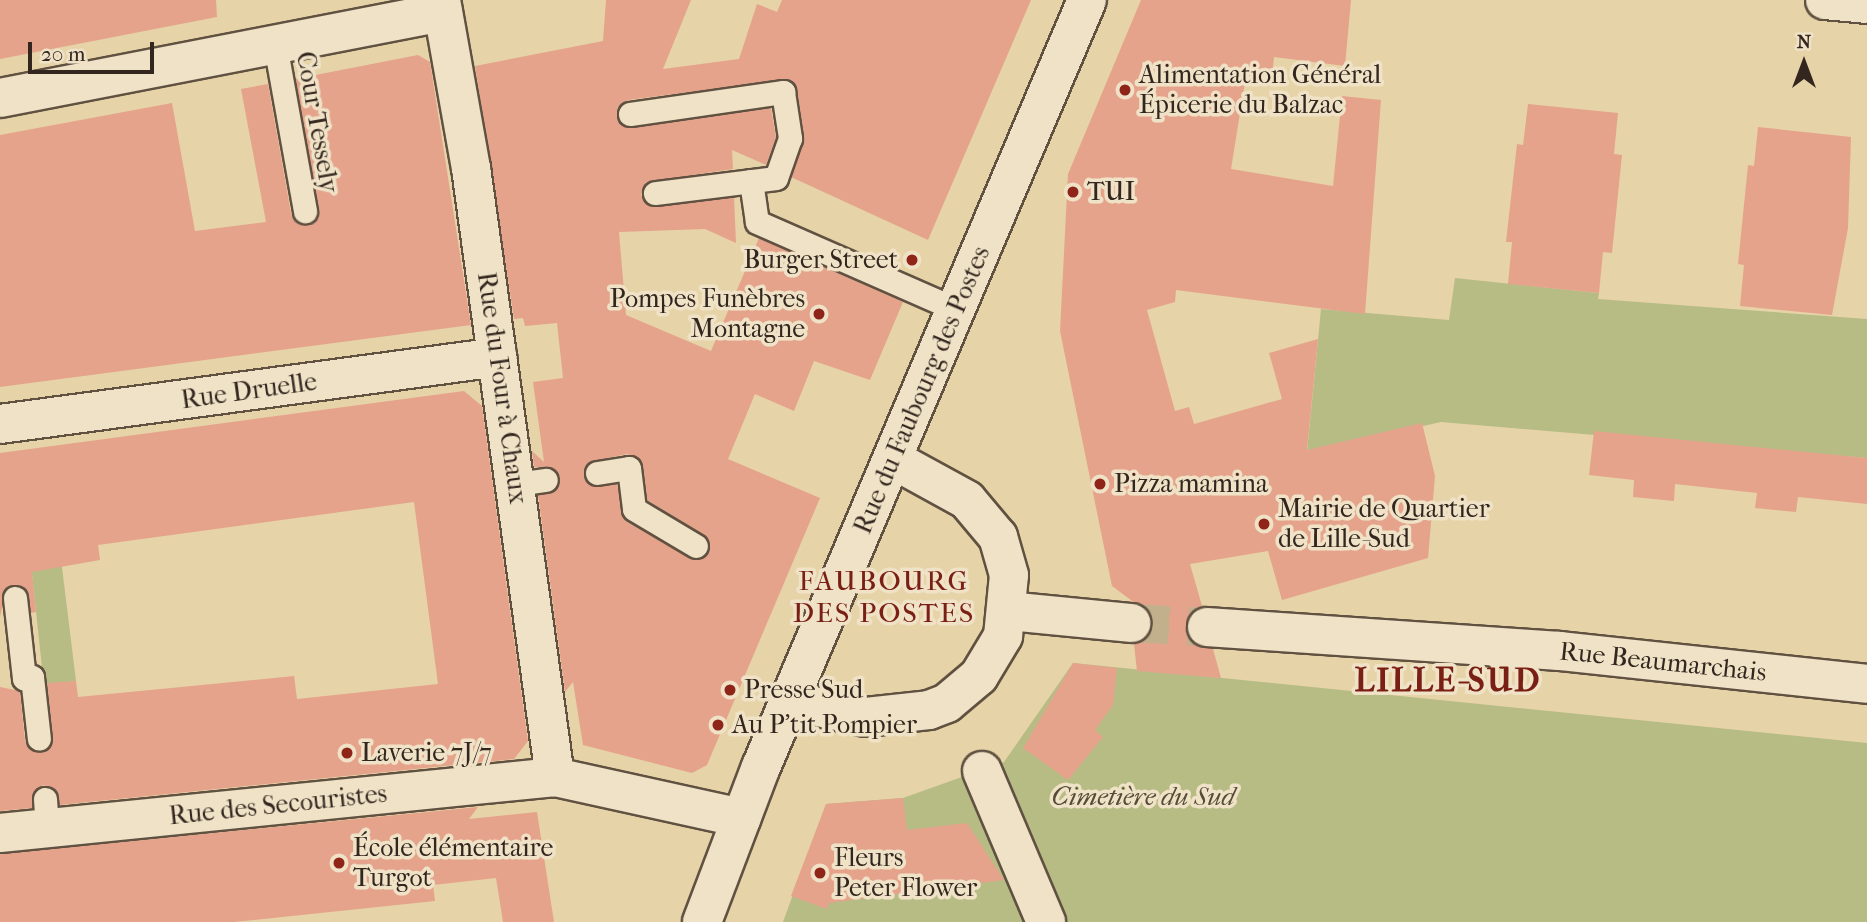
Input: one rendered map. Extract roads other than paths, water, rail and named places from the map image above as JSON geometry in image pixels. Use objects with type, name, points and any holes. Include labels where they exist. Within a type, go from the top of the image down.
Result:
[{"type":"street","name":"Rue du Faubourg des Postes","points":[[702,922],[789,701],[1087,0]]},
{"type":"street","points":[[1825,0],[1867,4]]},
{"type":"street","points":[[0,98],[275,44],[442,6]]},
{"type":"street","name":"Rue du Four à Chaux","points":[[442,6],[498,357],[531,482],[555,777]]},
{"type":"street","name":"Rue Druelle","points":[[0,424],[498,357]]},
{"type":"street","points":[[789,701],[888,718],[947,703],[993,659],[1008,611],[1006,558],[984,519],[947,486],[892,459]]},
{"type":"street","points":[[1008,611],[1130,623]]},
{"type":"street","name":"Rue Beaumarchais","points":[[1207,627],[1559,651],[1867,684]]},
{"type":"street","points":[[982,771],[1046,922]]},
{"type":"street","points":[[555,777],[742,818]]},
{"type":"street","name":"Rue des Secouristes","points":[[0,833],[46,814],[555,777]]},
{"type":"lane","name":"Cour Tessely","points":[[275,44],[305,211]]},
{"type":"lane","points":[[630,114],[783,92],[790,138],[776,178],[654,193]]},
{"type":"lane","points":[[751,181],[757,222],[957,310]]},
{"type":"lane","points":[[597,472],[629,468],[634,509],[696,546]]},
{"type":"lane","points":[[15,598],[24,678],[32,677],[39,739]]},
{"type":"tunnel","points":[[1131,623],[1207,627]]},
{"type":"place","name":"Alimentation Général Épicerie du Balzac","points":[[1125,90]]},
{"type":"place","name":"TUI","points":[[1073,192]]},
{"type":"place","name":"Burger Street","points":[[912,260]]},
{"type":"place","name":"Pompes Funèbres Montagne","points":[[819,314]]},
{"type":"place","name":"Pizza mamina","points":[[1100,484]]},
{"type":"place","name":"Mairie de Quartier de Lille-Sud","points":[[1264,524]]},
{"type":"place","name":"Presse Sud","points":[[730,690]]},
{"type":"place","name":"Au P'tit Pompier","points":[[718,725]]},
{"type":"place","name":"Laverie 7J/7","points":[[347,753]]},
{"type":"place","name":"École élémentaire Turgot","points":[[339,863]]},
{"type":"place","name":"Fleurs Peter Flower","points":[[820,873]]},
{"type":"district","name":"FAUBOURG DES POSTES","points":[[884,597]]},
{"type":"district","name":"LILLE-SUD","points":[[1448,681]]},
{"type":"park label","name":"Cimetière du Sud","points":[[1143,797]]}]
